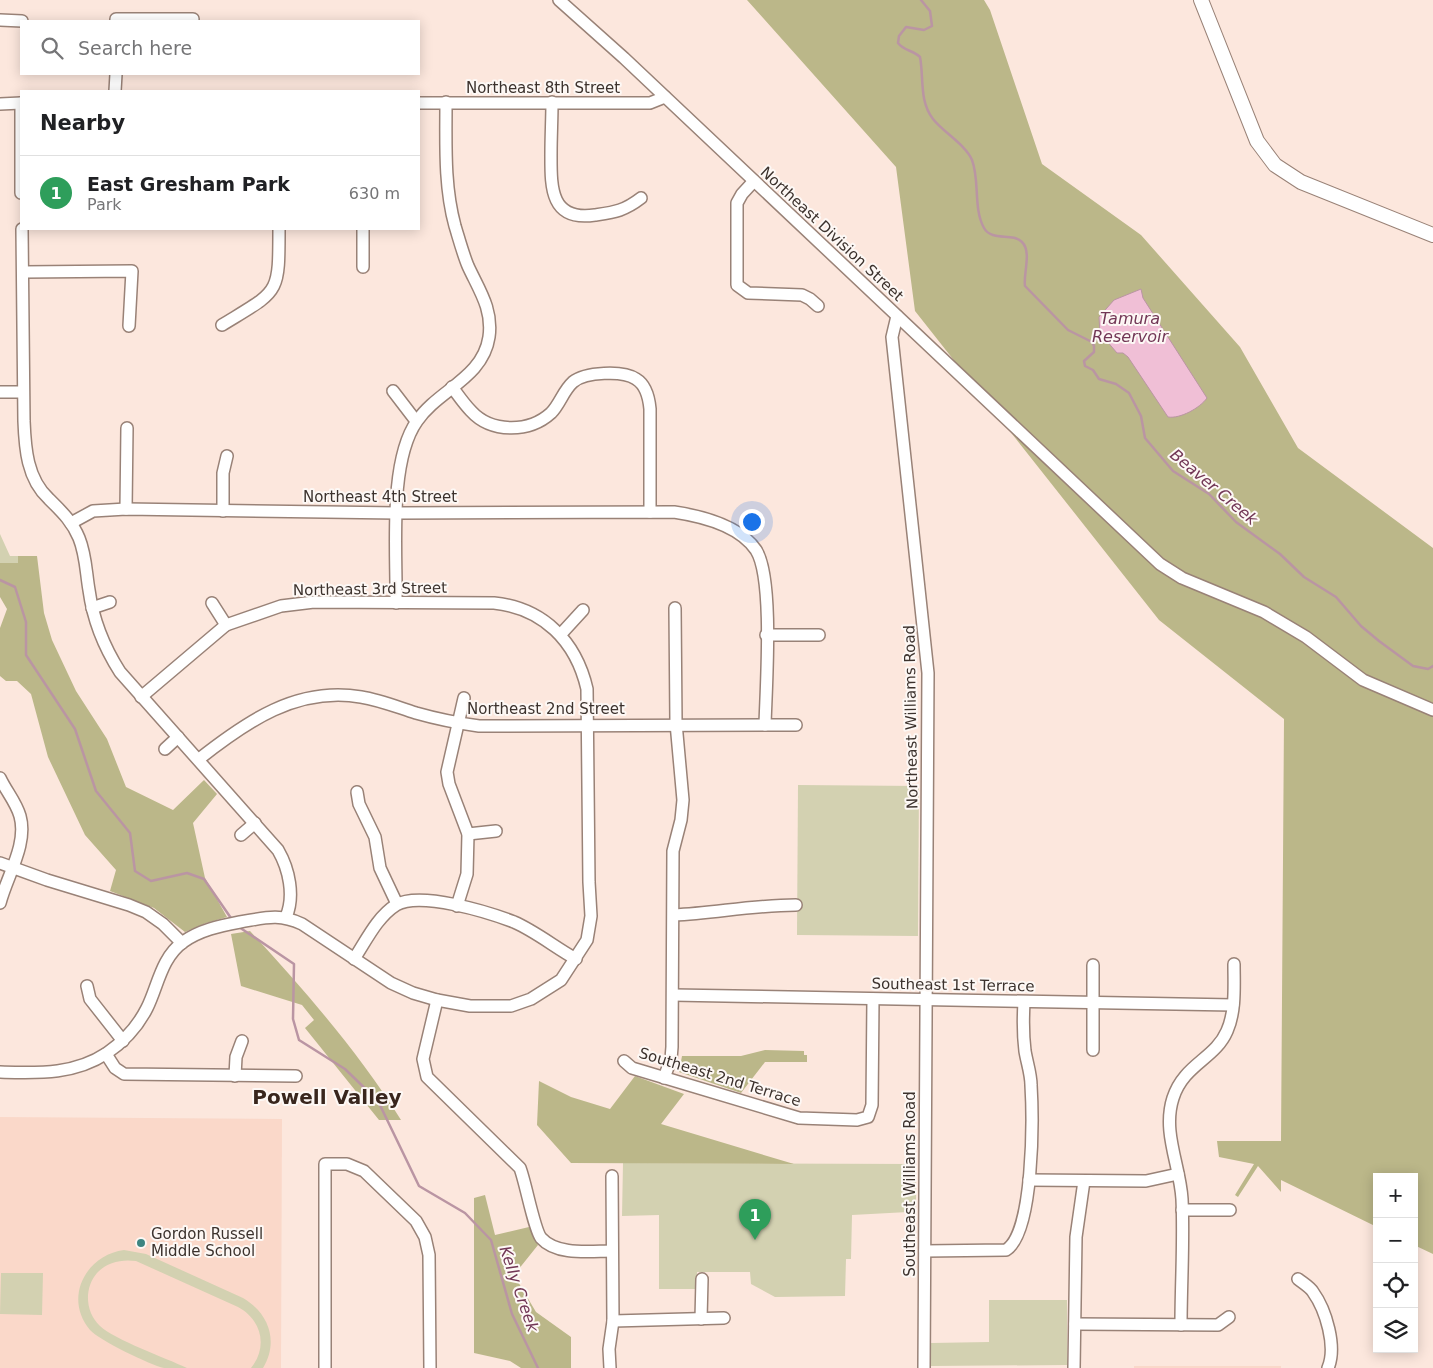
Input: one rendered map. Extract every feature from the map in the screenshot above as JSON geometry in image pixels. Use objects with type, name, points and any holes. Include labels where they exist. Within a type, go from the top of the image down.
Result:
[{"type":"main road","points":[[1201,0],[1245,114],[1257,141],[1269,160],[1282,171],[1301,182],[1433,235]]},
{"type":"street","name":"Northeast Division Street","points":[[559,0],[665,97],[1148,554],[1172,573],[1264,612],[1306,637],[1363,680],[1433,710]]},
{"type":"street","points":[[116,20],[193,19]]},
{"type":"street","points":[[0,20],[20,21]]},
{"type":"street","points":[[115,90],[116,75]]},
{"type":"street","name":"Northeast 8th Street","points":[[420,103],[650,103],[665,97]]},
{"type":"street","points":[[396,602],[399,470],[405,447],[416,421],[428,407],[474,370],[483,355],[489,339],[490,321],[487,304],[468,265],[451,207],[446,167],[446,102]]},
{"type":"street","points":[[552,102],[551,190],[560,206],[576,215],[585,216],[626,209],[641,198]]},
{"type":"street","points":[[0,104],[20,104]]},
{"type":"street","points":[[754,181],[742,194],[737,203],[737,285],[748,293],[802,295],[818,306]]},
{"type":"street","points":[[22,230],[25,447],[33,475],[48,499],[60,509],[71,523],[84,554],[92,608],[111,658],[120,672],[273,842],[286,866],[290,899],[286,917]]},
{"type":"street","points":[[222,325],[262,301],[274,288],[279,272],[280,230]]},
{"type":"street","points":[[363,230],[363,267]]},
{"type":"street","points":[[24,272],[132,271],[129,326]]},
{"type":"street","name":"Northeast Williams Road","points":[[897,316],[892,337],[927,654],[926,1000]]},
{"type":"street","points":[[452,387],[478,417],[494,426],[512,428],[529,426],[545,418],[558,405],[572,382],[579,378],[596,374],[628,376],[637,379],[648,396],[650,409],[650,512]]},
{"type":"street","points":[[393,391],[416,421]]},
{"type":"street","points":[[0,392],[23,392]]},
{"type":"street","points":[[126,509],[127,428]]},
{"type":"street","points":[[223,511],[223,474],[227,456]]},
{"type":"street","name":"Northeast 4th Street","points":[[71,523],[93,511],[126,509],[397,513],[650,512],[692,515],[731,529],[749,542],[756,550],[765,576],[765,725]]},
{"type":"street","points":[[92,608],[110,602]]},
{"type":"street","name":"Northeast 3rd Street","points":[[141,697],[226,625],[260,612],[292,604],[314,602],[503,604],[538,616],[561,634],[578,663],[585,680],[588,698],[589,882],[592,916],[587,940],[576,960],[561,980],[513,1011],[437,1000]]},
{"type":"street","points":[[212,603],[226,625]]},
{"type":"street","points":[[664,1078],[671,1060],[672,1047],[673,851],[681,820],[683,800],[676,724],[675,608]]},
{"type":"street","points":[[561,634],[583,610]]},
{"type":"street","points":[[766,635],[819,635]]},
{"type":"street","name":"Northeast 2nd Street","points":[[199,759],[258,716],[281,705],[314,696],[331,695],[360,697],[459,724],[479,726],[588,724],[796,725]]},
{"type":"street","points":[[457,906],[467,874],[468,834],[449,784],[447,772],[464,698]]},
{"type":"street","points":[[165,749],[178,737]]},
{"type":"street","points":[[0,778],[18,810],[22,826],[20,844],[0,903]]},
{"type":"street","points":[[357,792],[359,804],[375,837],[380,868],[398,904]]},
{"type":"street","points":[[241,835],[255,823]]},
{"type":"street","points":[[468,834],[496,831]]},
{"type":"street","points":[[0,863],[129,904],[163,924],[182,943]]},
{"type":"street","points":[[354,959],[382,917],[398,904],[423,899],[457,906],[515,923],[576,960]]},
{"type":"street","points":[[674,915],[706,914],[764,905],[796,905]]},
{"type":"street","points":[[0,1072],[42,1073],[68,1070],[87,1064],[106,1054],[123,1041],[140,1020],[160,972],[182,943],[205,930],[272,916],[286,917],[302,924],[391,983],[413,993],[437,1000],[423,1059],[427,1077],[520,1168],[527,1184],[536,1226],[541,1238],[555,1247],[576,1250],[612,1250]]},
{"type":"street","points":[[1181,1325],[1182,1210],[1178,1174],[1171,1144],[1173,1099],[1181,1080],[1191,1068],[1217,1046],[1228,1031],[1233,1005],[1234,964]]},
{"type":"street","points":[[1093,965],[1093,1050]]},
{"type":"street","points":[[87,986],[90,999],[123,1041]]},
{"type":"street","name":"Southeast 1st Terrace","points":[[673,995],[1233,1005]]},
{"type":"street","name":"Southeast 2nd Terrace","points":[[624,1061],[632,1068],[798,1118],[857,1120],[868,1117],[872,1105],[873,999]]},
{"type":"street","name":"Southeast Williams Road","points":[[924,1368],[926,1000]]},
{"type":"street","points":[[925,1251],[1006,1250],[1014,1246],[1018,1239],[1027,1199],[1029,1180],[1031,1084],[1023,1030],[1024,1002]]},
{"type":"street","points":[[234,1076],[236,1057],[242,1041]]},
{"type":"street","points":[[106,1054],[115,1068],[124,1074],[296,1076]]},
{"type":"street","points":[[325,1368],[325,1164],[347,1164],[364,1171],[403,1206],[421,1229],[429,1255],[430,1368]]},
{"type":"street","points":[[1029,1180],[1146,1181],[1178,1174]]},
{"type":"street","points":[[610,1368],[609,1349],[613,1321],[612,1176]]},
{"type":"street","points":[[1074,1368],[1076,1237],[1084,1181]]},
{"type":"street","points":[[1182,1210],[1230,1210]]},
{"type":"street","points":[[701,1319],[702,1279]]},
{"type":"street","points":[[1298,1279],[1313,1292],[1330,1334],[1332,1353],[1328,1368]]},
{"type":"street","points":[[1075,1324],[1218,1325],[1229,1317]]},
{"type":"street","points":[[613,1321],[724,1318]]},
{"type":"shaded area","points":[[747,0],[984,0],[990,10],[1042,164],[1141,235],[1240,347],[1298,448],[1433,548],[1433,1254],[1418,1247],[1418,1173],[1373,1173],[1373,1225],[1281,1180],[1281,1192],[1258,1166],[1238,1197],[1235,1195],[1254,1164],[1219,1157],[1217,1141],[1281,1141],[1284,719],[1159,620],[915,311],[896,167]]},
{"type":"shaded area","points":[[0,534],[10,556],[18,556],[18,563],[0,563]]},
{"type":"shaded area","points":[[18,556],[37,556],[44,613],[52,640],[76,691],[107,739],[126,787],[173,810],[204,780],[217,794],[193,823],[205,878],[227,917],[185,932],[154,908],[110,891],[116,870],[85,835],[48,757],[31,694],[17,681],[6,681],[0,676],[0,628],[7,609],[0,597],[0,563],[18,563]]},
{"type":"shaded area","points":[[798,785],[919,786],[918,936],[797,935]]},
{"type":"shaded area","points":[[250,931],[349,1045],[401,1120],[379,1120],[305,1028],[314,1020],[302,1005],[241,986],[231,934]]},
{"type":"shaded area","points":[[765,1050],[804,1051],[804,1055],[807,1055],[807,1062],[765,1062],[741,1093],[679,1072],[682,1056],[741,1056]]},
{"type":"shaded area","points":[[635,1076],[684,1094],[661,1124],[794,1164],[571,1163],[537,1125],[539,1081],[571,1097],[610,1109]]},
{"type":"shaded area","name":"Gordon Russell Middle School","points":[[0,1117],[282,1119],[281,1368],[0,1368]]},
{"type":"shaded area","points":[[623,1163],[916,1164],[916,1221],[913,1215],[908,1212],[852,1215],[851,1259],[846,1259],[845,1296],[775,1297],[751,1284],[750,1272],[697,1272],[697,1289],[659,1289],[659,1215],[622,1216]]},
{"type":"shaded area","points":[[485,1195],[495,1235],[529,1227],[538,1245],[514,1275],[536,1312],[571,1337],[571,1368],[521,1368],[510,1361],[474,1353],[474,1198]]},
{"type":"shaded area","points":[[124,1250],[146,1254],[243,1298],[252,1304],[265,1320],[271,1338],[268,1358],[263,1368],[251,1368],[260,1351],[261,1343],[257,1326],[246,1312],[136,1261],[125,1260],[115,1262],[105,1266],[97,1273],[88,1293],[91,1314],[100,1326],[117,1337],[187,1368],[164,1368],[157,1366],[114,1346],[90,1330],[82,1318],[79,1305],[79,1292],[83,1280],[89,1269],[99,1260]]},
{"type":"shaded area","points":[[1,1273],[43,1273],[42,1315],[0,1314]]},
{"type":"shaded area","points":[[989,1300],[1067,1300],[1067,1365],[931,1366],[931,1343],[989,1342]]},
{"type":"shaded area","points":[[1134,1366],[1281,1366],[1281,1368],[1134,1368]]},
{"type":"water","name":"Tamura Reservoir","points":[[1141,289],[1143,298],[1207,398],[1195,409],[1184,415],[1168,417],[1128,357],[1123,353],[1117,353],[1100,333],[1099,317],[1114,300]]},
{"type":"waterway","name":"Beaver Creek","points":[[921,0],[930,11],[932,26],[924,30],[906,27],[899,36],[898,43],[903,48],[920,57],[924,97],[929,112],[937,124],[965,149],[972,160],[976,177],[977,203],[984,228],[992,235],[1018,239],[1025,246],[1027,257],[1025,286],[1068,330],[1092,342],[1094,352],[1084,361],[1085,366],[1093,370],[1099,379],[1116,384],[1129,393],[1141,416],[1145,438],[1173,471],[1209,494],[1236,522],[1280,554],[1304,577],[1336,597],[1361,626],[1379,641],[1413,666],[1428,669],[1433,666]]},
{"type":"waterway","name":"Kelly Creek","points":[[0,580],[15,587],[26,622],[26,655],[75,729],[96,791],[130,833],[135,871],[151,881],[187,873],[204,879],[233,921]]},
{"type":"waterway","name":"Kelly Creek","points":[[236,925],[294,964],[293,1019],[299,1040],[345,1069],[378,1101],[419,1186],[465,1213],[491,1240],[512,1314],[538,1368]]},
{"type":"place","name":"East Gresham Park","points":[[755,1240]]},
{"type":"place","name":"Gordon Russell Middle School","points":[[141,1243]]},
{"type":"district","name":"Powell Valley","points":[[327,1097]]}]
